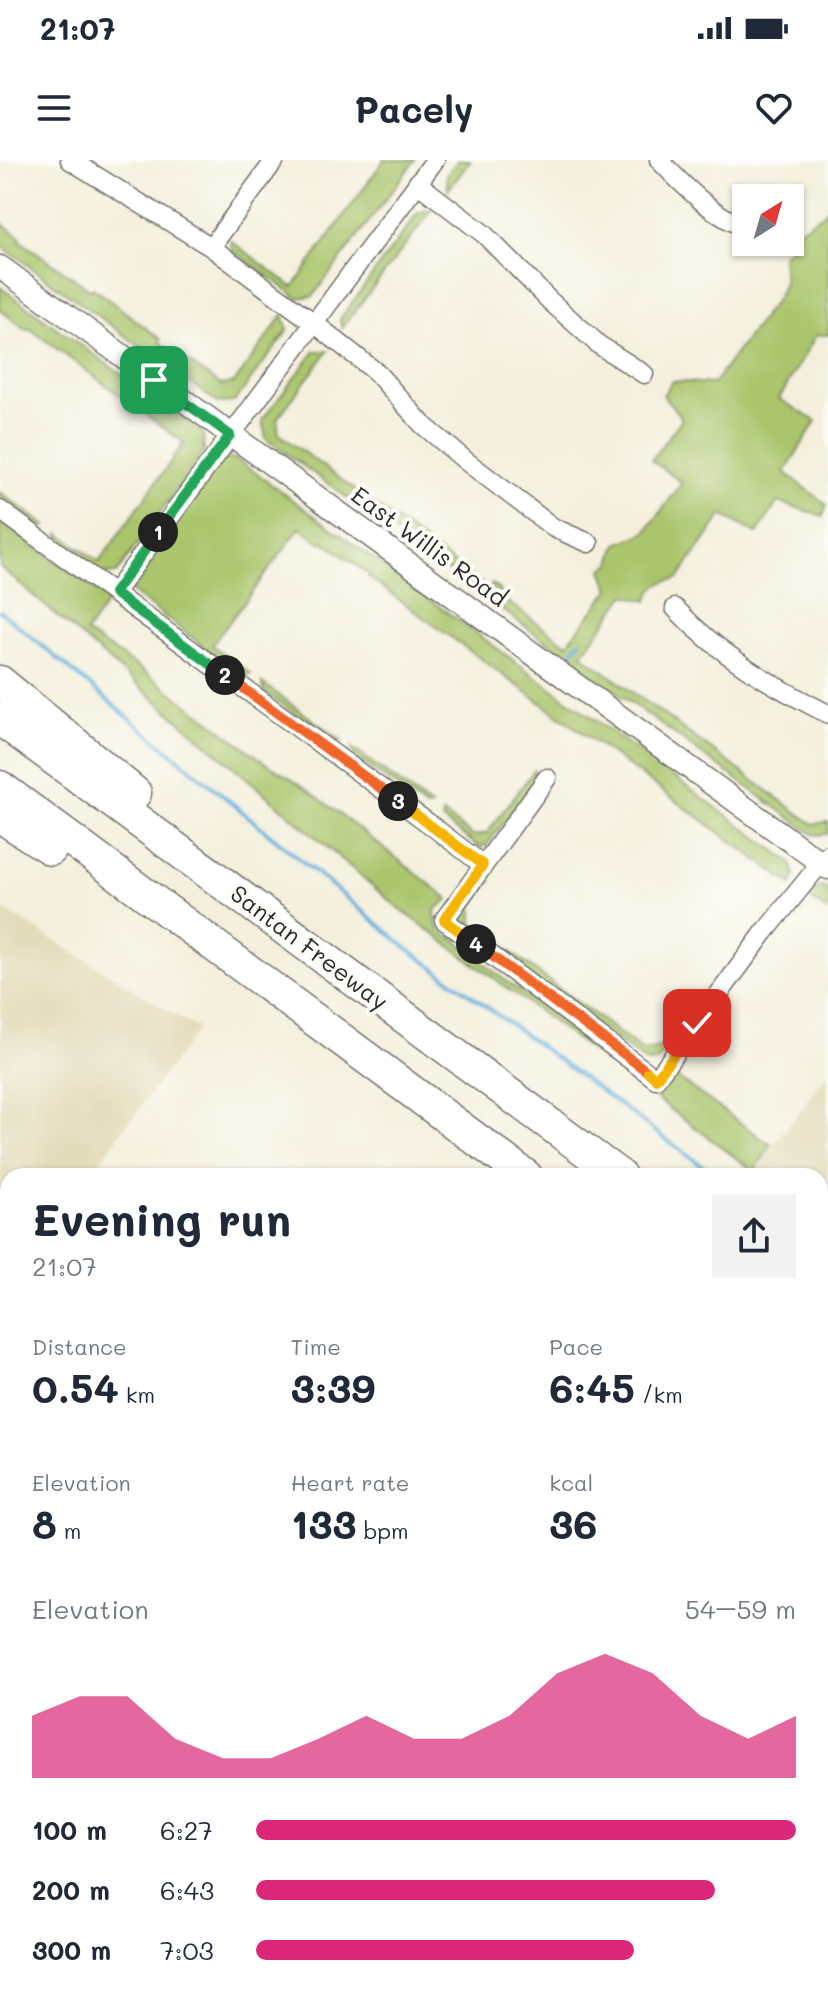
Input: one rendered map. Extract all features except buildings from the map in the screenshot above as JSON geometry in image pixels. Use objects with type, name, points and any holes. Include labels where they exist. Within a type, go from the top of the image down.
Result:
[{"type":"highway","points":[[0,682],[143,800],[339,951],[387,1006]]},
{"type":"highway","name":"Santan Freeway","points":[[0,719],[609,1168]]},
{"type":"highway","points":[[0,787],[515,1168]]},
{"type":"highway","points":[[0,816],[146,913],[214,945]]},
{"type":"street","points":[[70,160],[211,247],[314,323],[376,372],[423,425],[466,461],[554,528],[589,543]]},
{"type":"street","points":[[211,247],[275,160]]},
{"type":"street","points":[[114,593],[435,160]]},
{"type":"street","points":[[659,160],[683,184],[732,222]]},
{"type":"street","points":[[417,183],[484,234],[599,345],[644,374]]},
{"type":"street","name":"East Willis Road","points":[[0,267],[826,862]]},
{"type":"street","points":[[0,510],[483,865]]},
{"type":"street","points":[[675,608],[697,631],[763,681],[828,714]]},
{"type":"street","points":[[547,778],[444,920],[656,1079],[764,933],[826,862]]},
{"type":"shaded area","points":[[0,907],[198,1029],[95,1168],[0,1168]]},
{"type":"shaded area","points":[[828,1073],[828,1168],[756,1168]]},
{"type":"green space","points":[[384,160],[415,160],[313,296],[298,298],[232,250],[230,240],[293,287]]},
{"type":"green space","points":[[458,160],[471,160],[448,190],[447,174]]},
{"type":"green space","points":[[828,208],[828,335],[816,335],[779,399],[816,421],[785,472],[827,505],[823,516],[778,502],[757,534],[722,515],[678,579],[659,585],[648,601],[625,595],[582,655],[813,824],[828,822],[828,834],[814,835],[266,439],[262,420],[315,351],[328,351],[277,419],[279,434],[489,589],[492,584],[500,591],[498,595],[567,644],[610,589],[602,570],[611,563],[617,544],[645,533],[682,483],[651,460],[682,419],[663,395],[672,381],[713,384],[777,298],[784,283],[782,256],[804,256],[804,226]]},
{"type":"green space","points":[[433,209],[342,328],[340,319],[418,213]]},
{"type":"green space","points":[[0,222],[21,237],[19,240],[91,290],[93,288],[161,339],[160,342],[221,385],[234,383],[283,315],[288,330],[234,402],[218,403],[0,245]]},
{"type":"green space","points":[[0,287],[203,433],[204,452],[116,574],[103,574],[59,541],[59,533],[99,562],[184,443],[29,328],[27,330],[0,310]]},
{"type":"green space","points":[[235,458],[791,862],[795,875],[792,885],[368,577],[323,541],[321,543],[300,528],[212,645],[251,674],[244,677],[132,592],[130,583],[219,461]]},
{"type":"green space","points":[[0,492],[46,526],[40,528],[0,499]]},
{"type":"green space","points":[[0,522],[109,600],[86,633],[138,667],[266,763],[306,788],[449,899],[435,910],[441,931],[506,981],[645,1084],[659,1086],[672,1074],[771,1145],[756,1168],[750,1168],[396,906],[0,567]]},
{"type":"green space","points":[[262,683],[342,741],[336,742],[264,692]]},
{"type":"green space","points":[[352,748],[431,806],[426,808],[355,757]]},
{"type":"green space","points":[[534,770],[537,778],[486,846],[479,847],[442,820],[443,814],[473,836],[487,833]]},
{"type":"green space","points":[[491,881],[473,906],[473,924],[643,1051],[660,1048],[681,1019],[683,1026],[657,1062],[647,1063],[464,926],[459,912],[481,882]]},
{"type":"green space","points":[[823,887],[828,890],[828,912],[805,895],[812,889]]},
{"type":"waterway","points":[[0,611],[407,948],[705,1168]]},
{"type":"waterway","points":[[572,653],[580,641]]},
{"type":"route","points":[[154,380],[230,435],[114,593],[483,865],[444,920],[656,1079],[697,1023]]}]
